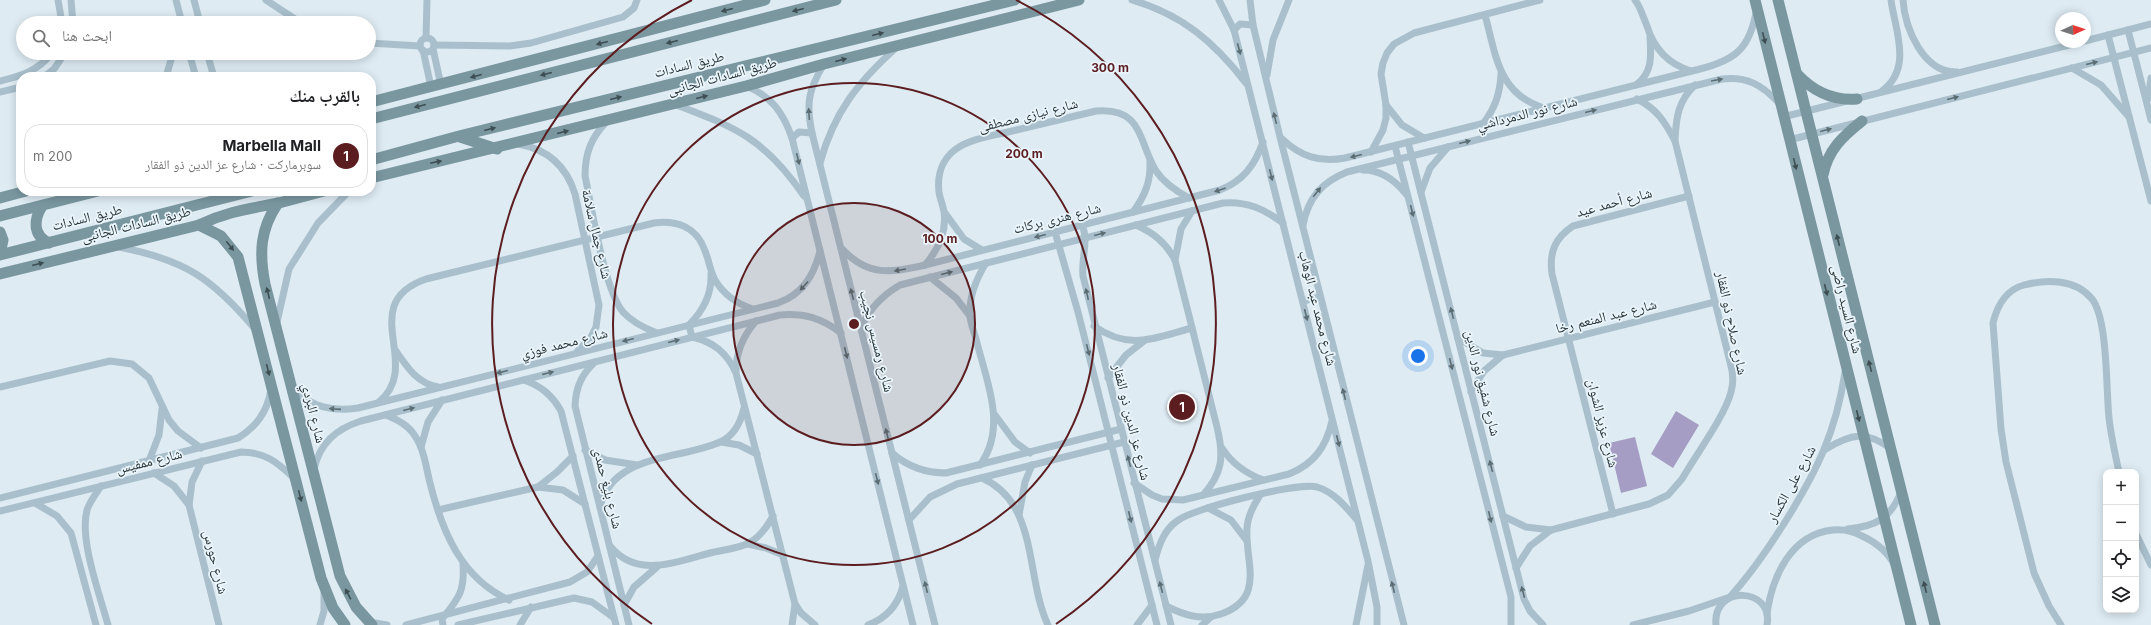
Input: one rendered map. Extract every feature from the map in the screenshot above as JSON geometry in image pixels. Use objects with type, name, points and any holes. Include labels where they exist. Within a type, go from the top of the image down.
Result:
[{"type":"street","points":[[58,0],[61,16]]},
{"type":"street","points":[[71,0],[72,16]]},
{"type":"street","points":[[176,0],[180,16]]},
{"type":"street","points":[[194,0],[198,16]]},
{"type":"street","points":[[266,0],[290,16]]},
{"type":"street","points":[[426,38],[427,0]]},
{"type":"street","points":[[376,44],[421,48],[427,52],[433,47],[492,47],[531,42],[623,17],[634,8],[637,0]]},
{"type":"street","points":[[376,101],[765,0]]},
{"type":"street","name":"طريق السادات","points":[[376,118],[836,0]]},
{"type":"street","name":"طريق السادات","points":[[376,159],[459,136],[1015,0]]},
{"type":"street","name":"طريق السادات الجانبى","points":[[376,177],[405,168],[518,144],[1075,0]]},
{"type":"street","points":[[1132,0],[1164,12],[1200,33],[1216,47],[1248,85]]},
{"type":"street","name":"شارع محمد عبد الوهاب","points":[[1219,0],[1234,30],[1263,142],[1368,561],[1377,608],[1377,625]]},
{"type":"street","name":"شارع محمد عبد الوهاب","points":[[1250,0],[1253,25],[1266,81],[1404,625]]},
{"type":"street","points":[[1266,81],[1273,40],[1290,0]]},
{"type":"street","points":[[1371,152],[1383,130],[1386,105],[1381,74],[1387,52],[1394,44],[1403,37],[1414,33],[1540,0]]},
{"type":"street","points":[[1635,0],[1650,35],[1663,55],[1681,68],[1691,71]]},
{"type":"street","name":"شارع السيد راضى","points":[[1778,0],[1935,625]]},
{"type":"street","points":[[1879,93],[1889,86],[1895,75],[1901,51],[1891,0]]},
{"type":"street","points":[[1903,0],[1910,28],[1921,52],[1940,68],[1952,72],[1963,72]]},
{"type":"street","name":"شارع السيد راضى","points":[[1756,4],[1911,625]]},
{"type":"street","name":"شارع نور الدمرداشي","points":[[1280,137],[1303,155],[1316,160],[1331,161],[1700,69],[1724,61],[1743,47],[1753,27],[1756,4]]},
{"type":"street","points":[[961,29],[983,8]]},
{"type":"street","points":[[1486,14],[1501,72],[1513,92],[1532,105],[1544,108]]},
{"type":"street","points":[[1234,30],[1240,24],[1253,25]]},
{"type":"street","points":[[2091,39],[2151,24]]},
{"type":"street","points":[[2128,30],[2151,120]]},
{"type":"street","points":[[1637,85],[1643,80],[1650,67],[1650,35]]},
{"type":"street","points":[[2108,35],[2151,201]]},
{"type":"street","points":[[426,38],[432,40],[436,86]]},
{"type":"street","points":[[426,38],[420,42],[421,48],[436,86]]},
{"type":"street","points":[[820,165],[826,142],[836,119],[848,98],[863,79],[898,45]]},
{"type":"street","points":[[1783,117],[2057,48]]},
{"type":"street","points":[[1789,140],[2151,48]]},
{"type":"street","points":[[29,72],[35,69],[45,60]]},
{"type":"street","points":[[50,72],[60,60]]},
{"type":"street","points":[[167,72],[171,60]]},
{"type":"street","points":[[192,60],[195,72]]},
{"type":"street","points":[[209,60],[213,72]]},
{"type":"street","name":"شارع رمسيس نجيب","points":[[824,64],[811,90],[808,116],[935,625]]},
{"type":"street","points":[[2072,68],[2100,84],[2130,119]]},
{"type":"street","points":[[1700,69],[1704,82]]},
{"type":"street","points":[[1483,124],[1492,112],[1498,100],[1501,72]]},
{"type":"street","points":[[1796,72],[1806,83],[1830,96],[1844,100],[1857,99]]},
{"type":"street","points":[[0,82],[16,77]]},
{"type":"street","name":"شارع نور الدمرداشي","points":[[1303,227],[1305,212],[1312,198],[1321,187],[1333,178],[1355,170],[1448,146],[1695,84],[1734,78],[1746,79],[1768,90],[1781,104]]},
{"type":"street","points":[[2147,105],[2151,78]]},
{"type":"street","points":[[1656,80],[1659,94]]},
{"type":"street","name":"شارع صلاح ذو الفقار","points":[[1675,140],[1678,109],[1688,92],[1695,84]]},
{"type":"street","points":[[746,86],[764,95],[780,110],[792,138],[913,625]]},
{"type":"street","points":[[0,92],[16,88]]},
{"type":"street","points":[[392,97],[396,112]]},
{"type":"street","name":"شارع صلاح ذو الفقار","points":[[1503,516],[1526,527],[1551,530],[1659,500],[1676,488],[1728,401],[1731,392],[1732,371],[1675,140],[1658,113],[1649,105],[1637,99]]},
{"type":"street","points":[[674,104],[728,125],[747,135],[779,162],[808,200]]},
{"type":"street","points":[[1386,105],[1402,125],[1424,138]]},
{"type":"street","name":"شارع نيازى مصطفى","points":[[925,265],[939,246],[943,235],[944,213],[938,180],[941,168],[947,157],[956,149],[967,143],[987,137],[1096,111],[1108,110],[1124,115],[1137,126],[1156,171],[1166,182],[1189,198]]},
{"type":"street","name":"شارع جمال سلامة","points":[[607,121],[591,140],[585,164],[585,176],[610,289],[616,301],[633,321],[657,333]]},
{"type":"street","points":[[1822,176],[1825,163],[1840,139],[1862,121]]},
{"type":"street","points":[[792,138],[799,132],[812,133]]},
{"type":"street","points":[[459,136],[497,149]]},
{"type":"street","name":"شارع هنرى بركات","points":[[840,248],[860,264],[872,270],[897,271],[925,265],[1220,190],[1238,180],[1253,165],[1263,142]]},
{"type":"street","name":"شارع شفيق نور الدين","points":[[1408,142],[1524,599],[1530,611],[1542,625]]},
{"type":"street","name":"شارع جمال سلامة","points":[[518,144],[544,151],[564,169],[572,183],[597,295],[598,316],[591,337],[576,354]]},
{"type":"street","points":[[405,168],[429,145]]},
{"type":"street","name":"شارع شفيق نور الدين","points":[[1395,146],[1511,597],[1511,625]]},
{"type":"street","points":[[1421,192],[1430,168],[1448,146]]},
{"type":"street","name":"شارع نيازى مصطفى","points":[[1133,212],[1142,201],[1147,188],[1150,173],[1150,159]]},
{"type":"street","points":[[1355,170],[1370,170],[1385,174],[1398,183],[1408,195]]},
{"type":"street","points":[[0,198],[16,194]]},
{"type":"street","name":"طريق السادات","points":[[0,216],[79,196]]},
{"type":"street","name":"طريق السادات","points":[[0,254],[232,196]]},
{"type":"street","name":"طريق السادات الجانبى","points":[[0,274],[199,225],[220,215],[238,210],[278,203],[305,196]]},
{"type":"street","points":[[276,326],[290,269],[318,223],[344,196]]},
{"type":"street","name":"شارع أحمد عيد","points":[[1569,338],[1551,263],[1554,246],[1564,232],[1573,226],[1584,222],[1689,196]]},
{"type":"street","name":"شارع البردي","points":[[278,203],[269,216],[264,229],[260,256],[281,346],[330,538],[344,586],[356,606],[370,624]]},
{"type":"street","name":"شارع هنرى بركات","points":[[861,329],[872,307],[889,291],[900,285],[1223,203],[1244,203],[1263,209],[1283,223]]},
{"type":"street","points":[[42,206],[35,220],[36,228],[43,240],[48,243]]},
{"type":"street","points":[[1175,260],[1179,234],[1192,211]]},
{"type":"street","name":"شارع نيازى مصطفى","points":[[944,213],[964,239],[982,250]]},
{"type":"street","points":[[160,214],[166,232]]},
{"type":"street","points":[[377,403],[385,397],[394,380],[396,351],[391,330],[390,316],[395,303],[402,292],[413,283],[585,240],[654,223],[674,222],[688,229],[700,240],[715,280],[726,294],[742,305],[753,309]]},
{"type":"street","points":[[199,225],[221,236],[238,257],[324,587],[333,608],[345,625]]},
{"type":"street","name":"شارع عز الدين ذو الفقار","points":[[1082,225],[1085,238],[1082,266],[1090,309],[1171,625]]},
{"type":"street","points":[[1136,225],[1155,235],[1175,260],[1222,448],[1220,469],[1210,488],[1203,495]]},
{"type":"street","points":[[0,232],[3,240],[0,254]]},
{"type":"street","name":"شارع عز الدين ذو الفقار","points":[[1055,232],[1078,312],[1157,625]]},
{"type":"street","points":[[113,245],[168,258],[201,276],[230,300],[258,333]]},
{"type":"street","name":"شارع محمد فوزي","points":[[292,388],[313,404],[326,409],[339,410],[358,408],[778,303],[787,300],[802,288],[814,271],[820,251]]},
{"type":"street","points":[[980,465],[986,457],[993,440],[995,415],[970,316],[973,288],[986,263]]},
{"type":"street","points":[[710,268],[711,281],[709,294],[704,307],[689,325],[692,337],[715,345],[731,362],[736,373],[795,604],[801,613],[815,625]]},
{"type":"street","points":[[930,277],[956,298],[970,316]]},
{"type":"street","points":[[2061,625],[2043,595],[2034,573],[2003,446],[1993,323],[2000,304],[2013,290],[2022,286],[2040,282],[2069,284],[2086,292],[2097,307],[2102,325],[2109,419],[2118,469]]},
{"type":"street","points":[[1303,301],[1320,297]]},
{"type":"street","name":"شارع عبد المنعم رخا","points":[[1458,338],[1479,351],[1502,355],[1715,302]]},
{"type":"street","points":[[778,303],[781,309],[780,315]]},
{"type":"street","points":[[1078,312],[1090,309]]},
{"type":"street","name":"شارع محمد فوزي","points":[[313,471],[321,448],[328,439],[348,425],[386,414],[780,315],[807,315],[819,319],[841,334]]},
{"type":"street","points":[[736,373],[738,350],[743,339],[756,321]]},
{"type":"street","points":[[1094,326],[1117,339],[1144,341],[1192,328]]},
{"type":"street","name":"شارع عزيز الشوان","points":[[1569,338],[1613,514]]},
{"type":"street","points":[[1108,378],[1126,355],[1144,341]]},
{"type":"street","points":[[262,350],[281,346]]},
{"type":"street","points":[[396,351],[415,376],[431,386],[440,388]]},
{"type":"street","name":"شارع عبد المنعم رخا","points":[[1472,392],[1484,371],[1502,355]]},
{"type":"street","points":[[0,387],[99,363],[121,361],[141,370],[149,378],[162,408],[178,431],[201,448]]},
{"type":"street","name":"شارع بليغ حمدى","points":[[595,362],[586,370],[576,393],[578,419],[629,625]]},
{"type":"street","name":"شارع على الكسار","points":[[1716,625],[1717,611],[1750,575],[1811,480],[1826,449],[1838,409],[1846,368]]},
{"type":"street","points":[[485,376],[489,388]]},
{"type":"street","name":"شارع بليغ حمدى","points":[[524,380],[546,391],[555,401],[565,423],[615,621]]},
{"type":"street","name":"شارع ممفيس","points":[[0,498],[232,440],[248,431],[264,413],[272,386]]},
{"type":"street","points":[[421,447],[428,422],[442,400]]},
{"type":"street","points":[[600,509],[602,499],[612,482],[637,465],[721,442],[737,427],[744,406]]},
{"type":"street","points":[[149,461],[159,436],[162,408]]},
{"type":"street","points":[[358,408],[355,416],[361,421]]},
{"type":"street","points":[[386,414],[408,427],[421,447],[438,510],[448,537],[463,563],[483,585],[509,600]]},
{"type":"street","points":[[995,415],[1011,438],[1030,452]]},
{"type":"street","points":[[565,423],[570,418],[578,419]]},
{"type":"street","points":[[1134,483],[1152,495],[1162,499],[1183,500],[1289,474],[1310,463],[1325,443],[1332,419]]},
{"type":"street","points":[[1467,425],[1479,422]]},
{"type":"street","points":[[892,453],[911,467],[934,473],[953,472],[1121,429]]},
{"type":"street","points":[[1826,449],[1845,438],[1863,436],[1874,438],[1891,449]]},
{"type":"street","points":[[721,442],[739,446],[757,454]]},
{"type":"street","points":[[909,520],[930,497],[943,489],[1124,442]]},
{"type":"street","points":[[1222,448],[1235,465],[1243,471],[1263,480]]},
{"type":"street","points":[[585,450],[604,460],[637,465]]},
{"type":"street","name":"شارع ممفيس","points":[[0,511],[241,452],[261,454],[279,464],[296,481]]},
{"type":"street","points":[[538,486],[557,472],[573,456]]},
{"type":"street","name":"شارع حورس","points":[[202,461],[192,482],[189,505],[219,625]]},
{"type":"street","points":[[1019,515],[1025,482],[1032,465]]},
{"type":"street","name":"شارع حورس","points":[[154,473],[174,486],[189,505]]},
{"type":"street","points":[[982,478],[1000,487],[1019,515],[1048,625]]},
{"type":"street","points":[[101,486],[87,511],[85,530],[88,551],[108,625]]},
{"type":"street","points":[[438,510],[538,486],[563,490],[586,504]]},
{"type":"street","points":[[1154,562],[1161,539],[1172,525],[1185,515],[1293,487],[1317,487],[1337,499],[1358,521]]},
{"type":"street","points":[[1768,624],[1767,614],[1770,596],[1776,578],[1791,552],[1802,541],[1815,534],[1869,526],[1892,510],[1901,491]]},
{"type":"street","points":[[1202,625],[1211,617],[1234,608],[1247,593],[1252,574],[1247,541],[1249,517],[1260,495]]},
{"type":"street","points":[[36,502],[57,516],[71,533],[78,553],[96,625]]},
{"type":"street","points":[[1208,508],[1231,520],[1247,541]]},
{"type":"street","points":[[748,544],[762,532],[772,516]]},
{"type":"street","points":[[591,526],[604,525]]},
{"type":"street","points":[[1844,529],[1858,533],[1883,550],[1899,574]]},
{"type":"street","name":"شارع صلاح ذو الفقار","points":[[1516,568],[1530,546],[1551,530]]},
{"type":"street","points":[[312,542],[330,538]]},
{"type":"street","points":[[2139,540],[2151,565]]},
{"type":"street","points":[[609,545],[625,560],[635,564],[657,566],[748,544],[766,548],[783,556]]},
{"type":"street","points":[[78,553],[81,548],[88,551]]},
{"type":"street","points":[[406,625],[546,590],[579,578],[587,572],[598,556]]},
{"type":"street","points":[[1356,625],[1364,591],[1368,561]]},
{"type":"street","points":[[443,625],[442,619],[459,597],[463,586],[463,563]]},
{"type":"street","points":[[624,605],[634,587],[657,566]]},
{"type":"street","points":[[868,625],[888,614],[898,601],[903,586]]},
{"type":"street","points":[[320,625],[324,611],[324,587]]},
{"type":"street","points":[[546,590],[551,597],[549,602]]},
{"type":"street","points":[[1633,625],[1689,611],[1740,595],[1752,597],[1759,601],[1767,614]]},
{"type":"street","points":[[458,625],[549,602],[574,598],[583,599],[600,606],[615,621]]},
{"type":"street","points":[[792,625],[795,604]]},
{"type":"street","points":[[1137,625],[1152,605]]},
{"type":"street","points":[[1166,606],[1192,616],[1211,617]]},
{"type":"street","points":[[520,625],[531,607]]},
{"type":"street","points":[[476,621],[485,625]]},
{"type":"street","points":[[370,624],[388,625]]},
{"type":"shaded area","points":[[1676,411],[1699,425],[1673,468],[1651,454]]},
{"type":"shaded area","points":[[1635,437],[1647,486],[1621,493],[1609,443]]},
{"type":"place","name":"Marbella Mall","points":[[1182,407]]}]
